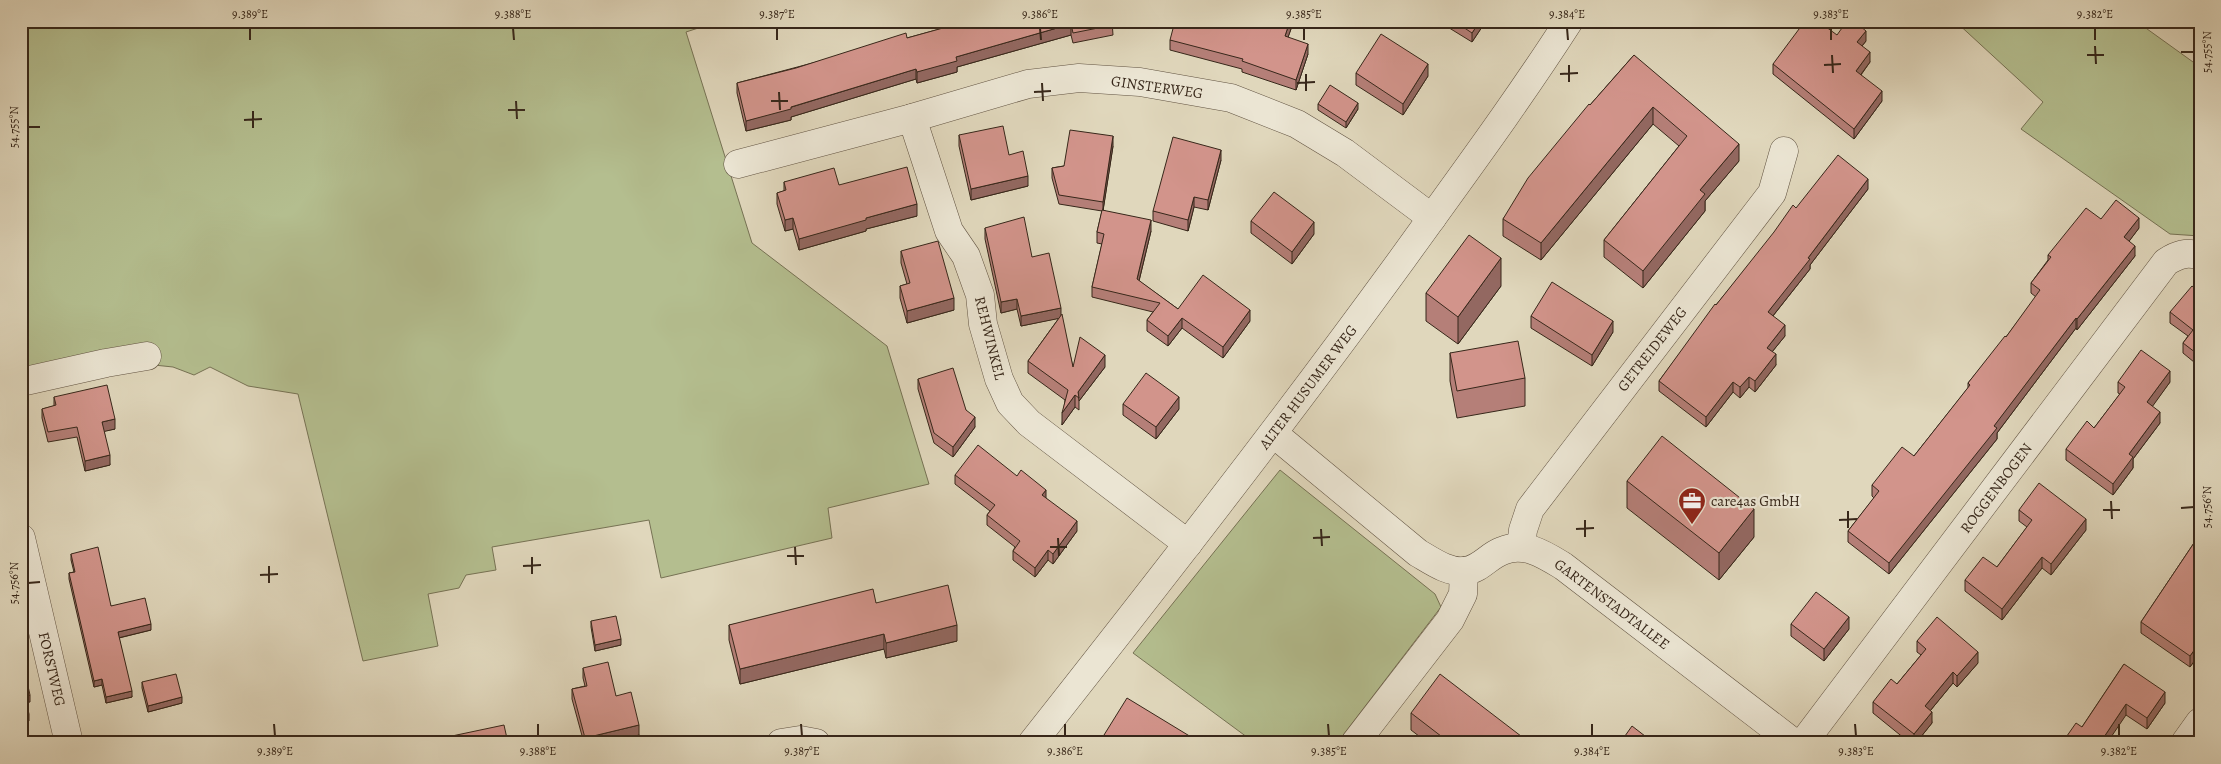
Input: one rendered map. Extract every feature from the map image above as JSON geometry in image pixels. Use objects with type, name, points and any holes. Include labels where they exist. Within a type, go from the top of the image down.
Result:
[{"type":"street","name":"ALTER HUSUMER WEG","points":[[1032,743],[1274,434],[1432,218],[1543,62],[1569,21]]},
{"type":"street","name":"GINSTERWEG","points":[[738,164],[912,118],[1028,84],[1079,78],[1140,82],[1231,98],[1297,124],[1345,153],[1432,218]]},
{"type":"street","name":"REHWINKEL","points":[[912,118],[949,231],[966,256],[980,295],[983,324],[999,380],[1010,403],[1029,423],[1188,544]]},
{"type":"street","name":"GETREIDEWEG","points":[[1521,547],[1522,530],[1530,508],[1772,194],[1784,151]]},
{"type":"street","name":"ROGGENBOGEN","points":[[1803,743],[2166,262],[2178,254],[2200,256]]},
{"type":"street","points":[[21,382],[106,363],[148,356]]},
{"type":"street","points":[[1274,434],[1418,552],[1444,568],[1464,571],[1483,565],[1501,550],[1521,547]]},
{"type":"street","name":"FORSTWEG","points":[[21,538],[69,743]]},
{"type":"street","name":"GARTENSTADTALLEE","points":[[1521,547],[1542,553],[1563,566],[1794,743]]},
{"type":"street","points":[[1355,743],[1450,620],[1463,594],[1464,571]]},
{"type":"street","points":[[2185,743],[2200,722]]},
{"type":"street","points":[[781,743],[800,740],[816,743]]},
{"type":"green space","points":[[21,21],[720,21],[686,32],[752,243],[887,346],[929,484],[828,508],[832,538],[661,578],[649,520],[492,547],[496,570],[466,575],[459,588],[428,594],[438,646],[363,661],[298,394],[248,386],[210,367],[194,375],[173,367],[154,365],[21,391]]},
{"type":"green space","points":[[1955,21],[2136,21],[2200,67],[2200,236],[2170,234],[2021,129],[2043,102]]},
{"type":"green space","points":[[1280,470],[1435,594],[1441,607],[1337,743],[1255,743],[1133,653]]},
{"type":"building","points":[[960,21],[1112,21],[1113,25],[1073,33],[1071,24],[956,57],[957,61],[917,72],[916,69],[791,107],[791,109],[746,121],[737,83],[796,68],[906,33],[907,38],[961,23]]},
{"type":"building","points":[[1175,21],[1290,21],[1285,36],[1308,44],[1296,80],[1242,61],[1243,59],[1170,40]]},
{"type":"building","points":[[1454,21],[1480,21],[1472,33]]},
{"type":"building","points":[[1805,21],[1818,21],[1837,35],[1847,21],[1854,21],[1866,31],[1857,42],[1870,52],[1856,71],[1882,91],[1854,129],[1773,64]]},
{"type":"building","points":[[1381,34],[1428,64],[1403,104],[1356,73]]},
{"type":"building","points":[[1634,55],[1739,144],[1700,190],[1705,194],[1643,271],[1604,240],[1687,136],[1653,107],[1541,243],[1503,219],[1528,178],[1589,104]]},
{"type":"building","points":[[1330,85],[1358,103],[1346,122],[1318,104]]},
{"type":"building","points":[[1003,126],[1009,155],[1023,151],[1028,176],[971,189],[959,135]]},
{"type":"building","points":[[1070,130],[1113,136],[1103,202],[1059,195],[1052,168],[1064,166]]},
{"type":"building","points":[[1173,137],[1221,150],[1208,200],[1194,197],[1188,220],[1153,211]]},
{"type":"building","points":[[1838,155],[1868,179],[1808,258],[1810,259],[1768,312],[1785,325],[1767,348],[1776,354],[1755,381],[1749,377],[1740,387],[1733,382],[1706,417],[1659,381],[1715,304],[1774,232],[1793,205],[1796,208]]},
{"type":"building","points":[[907,167],[917,204],[799,239],[793,218],[785,220],[777,193],[786,190],[784,182],[834,168],[839,185]]},
{"type":"building","points":[[1274,192],[1314,222],[1292,252],[1251,221]]},
{"type":"building","points":[[2116,200],[2139,218],[2124,237],[2135,246],[2076,318],[1994,426],[1997,428],[1889,563],[1848,531],[1879,491],[1872,485],[1902,447],[1914,456],[1970,385],[1968,383],[2006,337],[2040,290],[2031,283],[2051,257],[2048,255],[2086,208],[2101,219]]},
{"type":"building","points":[[1102,210],[1151,220],[1137,279],[1178,309],[1203,275],[1250,310],[1223,347],[1182,318],[1168,336],[1147,320],[1160,303],[1092,287],[1104,234],[1097,232]]},
{"type":"building","points":[[1024,217],[1032,257],[1049,253],[1061,308],[1021,316],[1017,299],[1001,302],[985,228]]},
{"type":"building","points":[[1469,235],[1501,258],[1458,317],[1426,293]]},
{"type":"building","points":[[938,241],[954,298],[907,311],[900,286],[910,283],[901,251]]},
{"type":"building","points":[[1552,282],[1613,321],[1592,355],[1531,316]]},
{"type":"building","points":[[2192,286],[2200,292],[2200,356],[2183,343],[2193,330],[2170,312]]},
{"type":"building","points":[[1062,314],[1073,367],[1080,337],[1105,355],[1078,392],[1079,398],[1075,395],[1062,413],[1068,390],[1028,361]]},
{"type":"building","points":[[1518,341],[1525,378],[1457,391],[1450,353]]},
{"type":"building","points":[[2141,350],[2170,371],[2147,402],[2160,412],[2129,454],[2133,457],[2113,484],[2066,449],[2087,421],[2094,428],[2125,387],[2118,382]]},
{"type":"building","points":[[953,368],[966,410],[975,417],[953,447],[934,433],[918,379]]},
{"type":"building","points":[[1146,373],[1179,397],[1156,427],[1123,404]]},
{"type":"building","points":[[107,385],[115,419],[102,422],[110,455],[85,461],[77,427],[48,432],[42,409],[56,405],[54,397]]},
{"type":"building","points":[[1662,436],[1754,509],[1719,553],[1627,481]]},
{"type":"building","points":[[978,445],[1017,476],[1021,470],[1046,490],[1042,495],[1077,521],[1053,554],[1048,550],[1035,568],[1013,551],[1020,541],[987,515],[995,505],[955,475]]},
{"type":"building","points":[[2039,483],[2086,519],[2051,564],[2042,557],[2002,609],[1965,580],[1983,557],[1997,567],[2032,520],[2019,510]]},
{"type":"building","points":[[2200,534],[2200,642],[2190,656],[2141,622]]},
{"type":"building","points":[[98,547],[111,606],[145,598],[151,624],[118,632],[132,691],[106,697],[102,679],[94,681],[69,573],[75,572],[71,554]]},
{"type":"building","points":[[948,585],[957,625],[886,643],[884,634],[740,669],[729,625],[873,589],[876,603]]},
{"type":"building","points":[[1816,592],[1849,617],[1824,649],[1791,624]]},
{"type":"building","points":[[616,616],[621,639],[595,645],[591,621]]},
{"type":"building","points":[[1937,617],[1978,652],[1957,676],[1953,672],[1925,706],[1932,712],[1914,734],[1873,702],[1891,679],[1897,684],[1926,649],[1917,641]]},
{"type":"building","points":[[21,655],[30,695],[25,697],[29,714],[21,716]]},
{"type":"building","points":[[608,662],[616,696],[631,692],[639,725],[585,738],[572,689],[587,686],[583,668]]},
{"type":"building","points":[[2124,664],[2165,692],[2147,718],[2126,704],[2102,740],[2105,743],[2062,743],[2076,723],[2082,727]]},
{"type":"building","points":[[176,674],[182,697],[148,706],[142,682]]},
{"type":"building","points":[[1440,674],[1530,743],[1450,743],[1411,713]]},
{"type":"building","points":[[1127,698],[1201,743],[1117,743],[1104,735]]},
{"type":"building","points":[[504,725],[508,743],[434,743],[433,740]]},
{"type":"building","points":[[1632,726],[1654,743],[1620,743]]},
{"type":"building","points":[[386,736],[387,743],[362,743],[361,741]]},
{"type":"place","name":"care4as GmbH","points":[[1692,525]]}]
